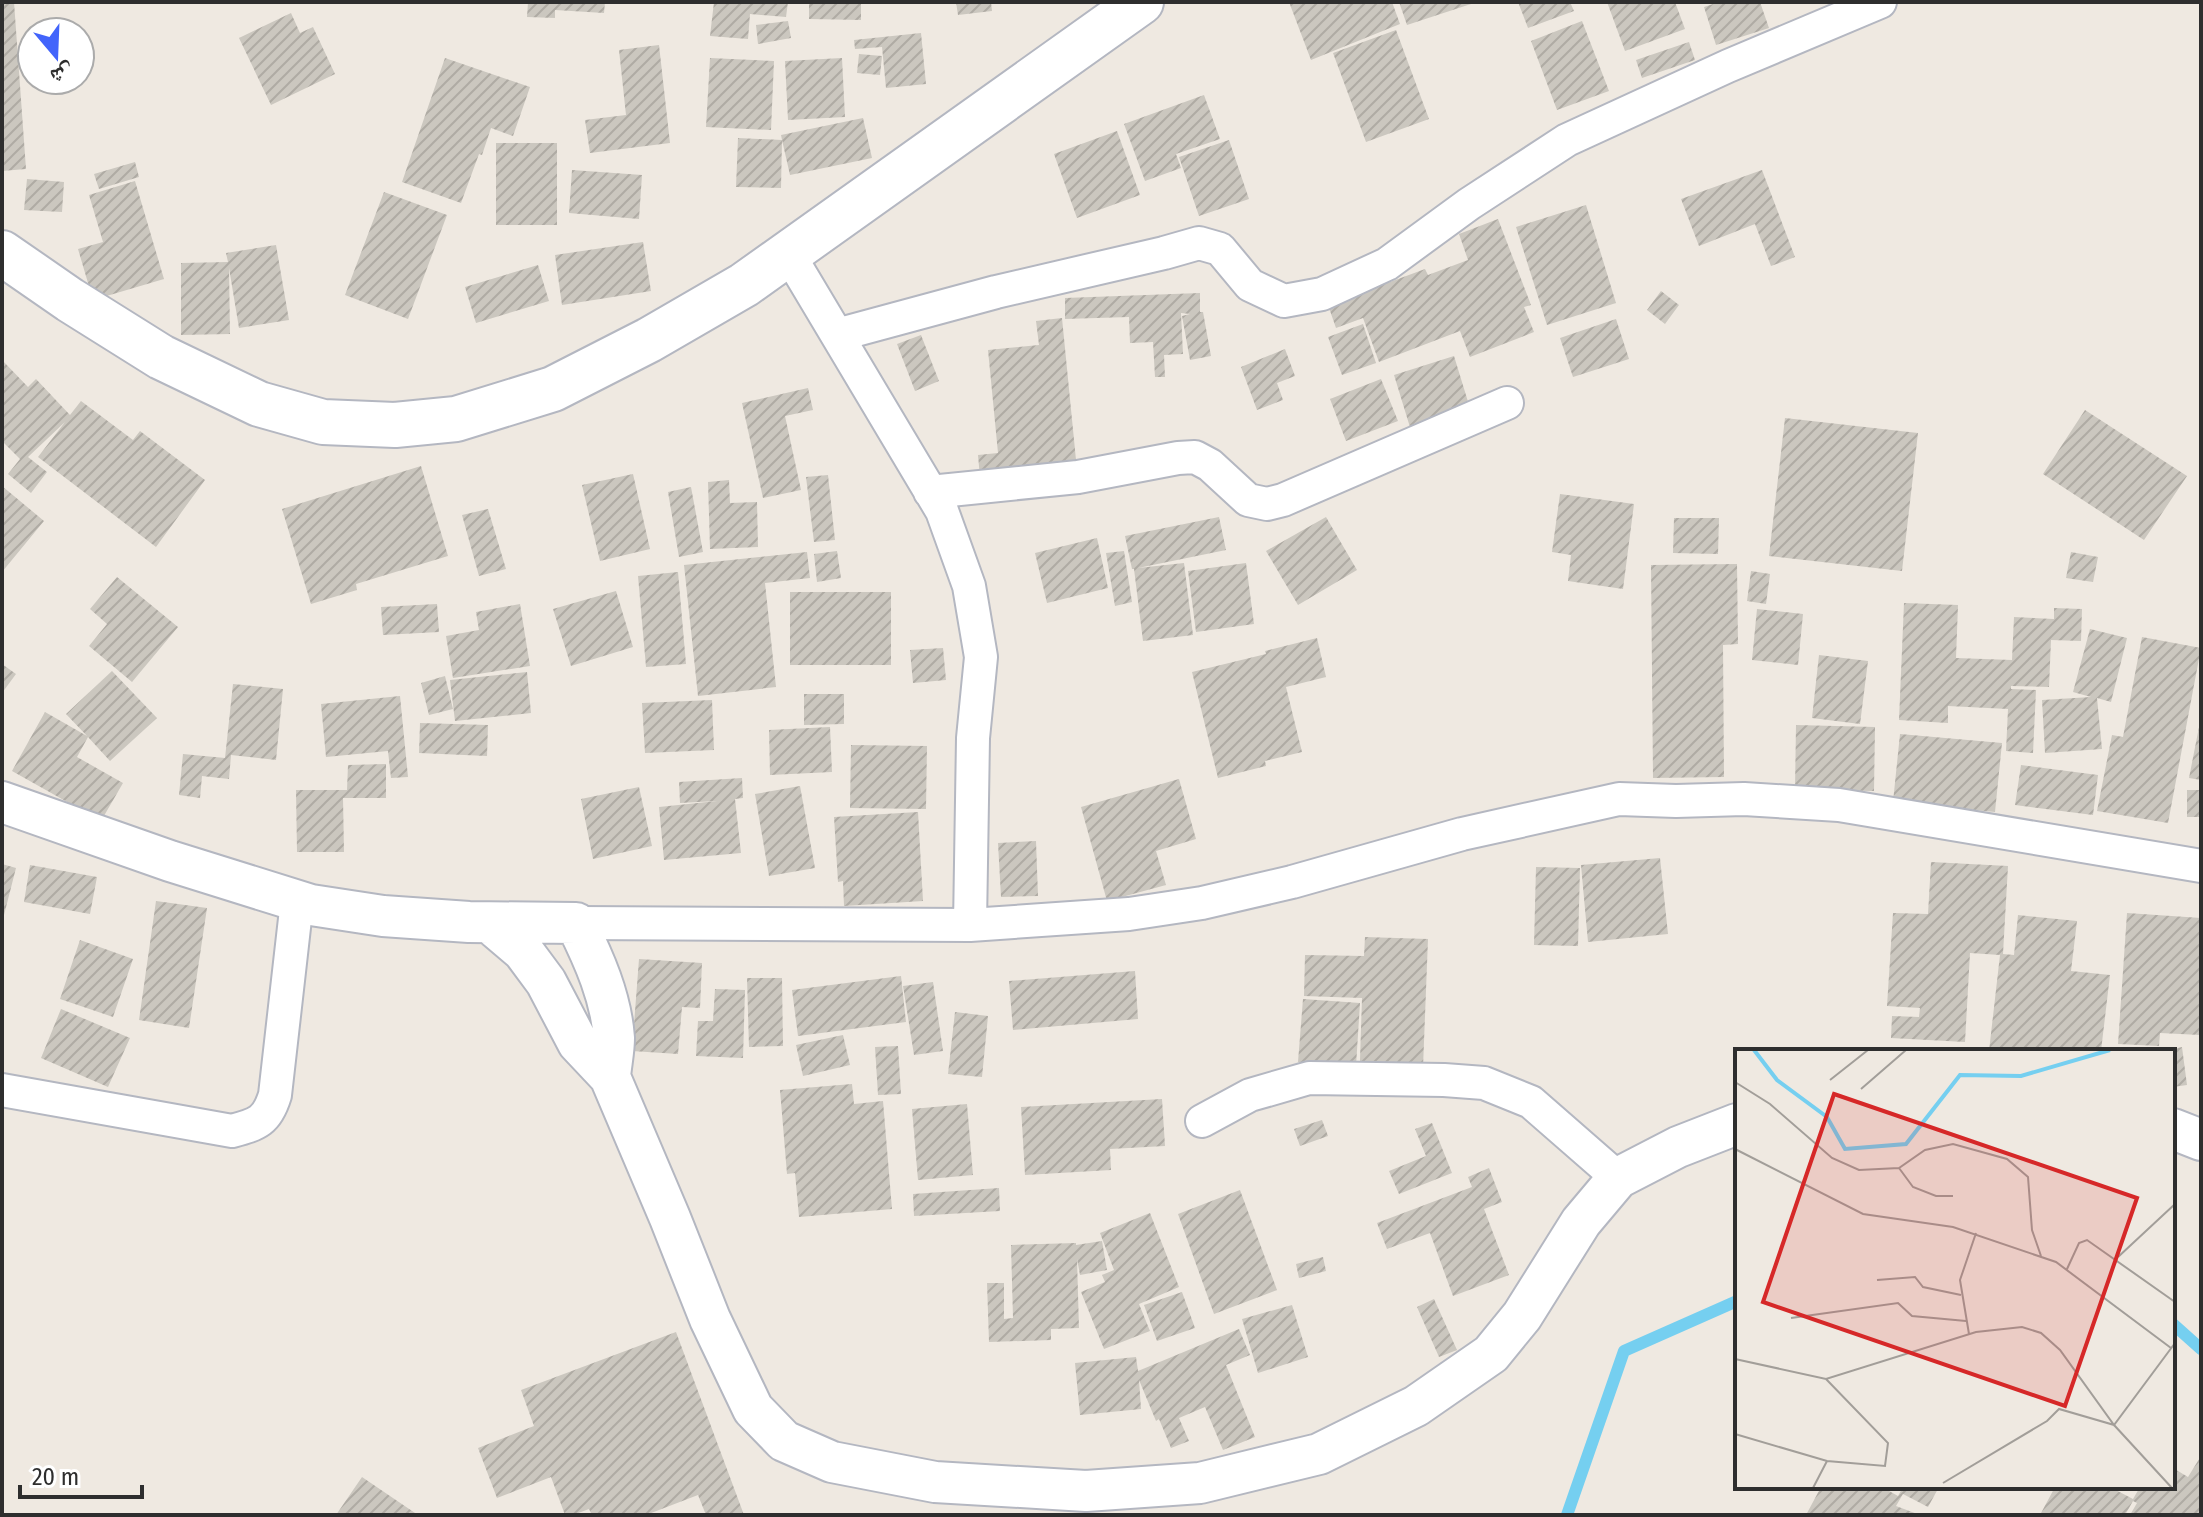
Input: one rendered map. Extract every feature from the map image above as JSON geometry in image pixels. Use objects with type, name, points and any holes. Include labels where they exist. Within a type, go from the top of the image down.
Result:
[{"type":"main road","points":[[2,253],[161,357],[259,404],[323,422],[395,425],[456,419],[553,389],[649,340],[744,285],[1141,2]]},
{"type":"street","points":[[837,335],[996,292],[1199,243],[1220,249],[1250,285],[1284,301],[1322,294],[1387,264],[1469,204],[1567,140],[1728,66],[1880,2]]},
{"type":"street","points":[[788,253],[942,511],[969,586],[981,657],[973,738],[970,925]]},
{"type":"street","points":[[930,492],[1078,477],[1195,457],[1210,465],[1248,500],[1267,504],[1283,500],[1507,403]]},
{"type":"street","points":[[2,802],[170,861],[297,901],[383,916],[490,923],[970,925],[1129,914],[1202,903],[1292,882],[1462,834],[1619,799],[1744,799],[1839,805],[2201,866]]},
{"type":"street","points":[[2,1090],[232,1131],[262,1120],[270,1110],[275,1095],[297,901]]},
{"type":"street","points":[[490,923],[523,951],[546,982],[578,1043],[610,1077],[710,1319],[753,1409],[784,1441],[832,1462],[935,1482],[1086,1491],[1200,1483],[1319,1454],[1416,1406],[1491,1354],[1522,1316],[1581,1222],[1618,1178],[1678,1147],[1735,1125]]},
{"type":"street","points":[[576,923],[593,957],[608,1003],[614,1041],[610,1077]]},
{"type":"street","points":[[1202,1121],[1250,1095],[1309,1078],[1484,1083],[1531,1102],[1618,1178]]},
{"type":"street","points":[[2175,1130],[2201,1140]]},
{"type":"building","points":[[2,2],[14,2],[16,96],[21,96],[26,169],[2,171]]},
{"type":"building","points":[[528,2],[605,2],[604,13],[555,10],[555,18],[527,17]]},
{"type":"building","points":[[714,2],[788,2],[786,17],[750,14],[748,39],[710,36]]},
{"type":"building","points":[[809,2],[861,2],[861,20],[809,19]]},
{"type":"building","points":[[956,2],[991,2],[992,11],[958,15]]},
{"type":"building","points":[[1289,2],[1392,2],[1400,24],[1311,60]]},
{"type":"building","points":[[1399,2],[1474,2],[1474,3],[1407,25]]},
{"type":"building","points":[[1518,2],[1570,2],[1574,11],[1528,28]]},
{"type":"building","points":[[1607,2],[1675,2],[1685,29],[1625,51]]},
{"type":"building","points":[[1719,2],[1760,2],[1769,28],[1716,45],[1704,7]]},
{"type":"building","points":[[291,13],[300,33],[313,27],[335,74],[271,105],[239,38]]},
{"type":"building","points":[[788,21],[791,38],[758,44],[756,25]]},
{"type":"building","points":[[1582,21],[1609,91],[1557,110],[1531,41]]},
{"type":"building","points":[[1396,30],[1429,119],[1366,142],[1333,53]]},
{"type":"building","points":[[921,33],[926,84],[886,88],[882,47],[855,49],[854,40]]},
{"type":"building","points":[[1689,42],[1695,60],[1642,78],[1636,60]]},
{"type":"building","points":[[659,45],[670,143],[590,153],[585,120],[626,115],[619,50]]},
{"type":"building","points":[[859,54],[882,56],[880,75],[857,73]]},
{"type":"building","points":[[445,58],[530,87],[513,136],[491,128],[461,203],[402,182]]},
{"type":"building","points":[[710,58],[774,61],[771,130],[706,127]]},
{"type":"building","points":[[842,58],[845,117],[788,120],[785,61]]},
{"type":"building","points":[[1204,95],[1220,139],[1176,154],[1181,168],[1145,181],[1124,124]]},
{"type":"building","points":[[863,118],[872,158],[790,175],[781,135]]},
{"type":"building","points":[[1117,131],[1140,195],[1077,218],[1054,154]]},
{"type":"building","points":[[738,138],[782,140],[781,188],[736,187]]},
{"type":"building","points":[[1229,140],[1249,199],[1199,216],[1179,157]]},
{"type":"building","points":[[496,143],[557,143],[557,225],[496,225]]},
{"type":"building","points":[[135,162],[139,177],[99,189],[94,174]]},
{"type":"building","points":[[572,170],[642,175],[639,219],[569,213]]},
{"type":"building","points":[[1762,170],[1795,257],[1771,266],[1755,224],[1699,246],[1681,199]]},
{"type":"building","points":[[27,179],[64,182],[62,212],[24,210]]},
{"type":"building","points":[[135,181],[164,279],[93,300],[78,249],[103,242],[89,195]]},
{"type":"building","points":[[384,192],[447,215],[408,319],[345,295]]},
{"type":"building","points":[[1586,205],[1616,303],[1547,325],[1516,227]]},
{"type":"building","points":[[1498,219],[1531,305],[1524,307],[1534,332],[1470,357],[1460,331],[1379,362],[1363,318],[1336,328],[1328,305],[1425,269],[1428,275],[1468,260],[1459,234]]},
{"type":"building","points":[[643,242],[651,291],[562,305],[555,255]]},
{"type":"building","points":[[276,245],[289,320],[239,328],[229,268],[230,334],[181,335],[181,263],[228,262],[226,253]]},
{"type":"building","points":[[538,265],[549,301],[476,323],[465,287]]},
{"type":"building","points":[[1661,291],[1679,305],[1665,324],[1647,310]]},
{"type":"building","points":[[1200,293],[1200,312],[1203,312],[1211,356],[1190,360],[1182,316],[1190,314],[1181,313],[1183,354],[1164,355],[1165,377],[1155,377],[1153,342],[1130,343],[1129,317],[1065,319],[1065,298]]},
{"type":"building","points":[[1062,318],[1076,460],[1034,464],[1036,484],[981,489],[978,455],[998,453],[988,350],[1039,345],[1036,321]]},
{"type":"building","points":[[1616,319],[1629,359],[1573,377],[1560,338]]},
{"type":"building","points":[[1363,324],[1376,363],[1342,375],[1328,337]]},
{"type":"building","points":[[921,335],[939,381],[915,391],[897,344]]},
{"type":"building","points":[[1285,349],[1295,376],[1277,383],[1283,400],[1257,410],[1241,367]]},
{"type":"building","points":[[1454,356],[1473,418],[1413,437],[1394,375]]},
{"type":"building","points":[[2,360],[28,387],[36,379],[70,415],[81,401],[133,440],[140,431],[205,480],[156,547],[38,457],[65,422],[28,457],[47,472],[31,493],[8,474],[20,459],[2,441]]},
{"type":"building","points":[[1381,379],[1398,421],[1346,441],[1330,399]]},
{"type":"building","points":[[808,388],[813,410],[785,416],[801,490],[763,498],[742,403]]},
{"type":"building","points":[[2085,410],[2187,476],[2144,540],[2043,474]]},
{"type":"building","points":[[1785,418],[1918,433],[1902,571],[1769,556]]},
{"type":"building","points":[[421,466],[448,556],[356,584],[357,590],[311,604],[282,509]]},
{"type":"building","points":[[633,474],[650,549],[600,561],[582,485]]},
{"type":"building","points":[[828,475],[835,540],[814,542],[806,477]]},
{"type":"building","points":[[729,480],[730,503],[757,502],[758,547],[710,549],[708,482]]},
{"type":"building","points":[[2,486],[44,521],[2,572]]},
{"type":"building","points":[[691,487],[703,552],[679,557],[668,492]]},
{"type":"building","points":[[1560,494],[1634,504],[1623,589],[1568,581],[1571,555],[1552,552]]},
{"type":"building","points":[[488,509],[506,569],[479,576],[462,515]]},
{"type":"building","points":[[1219,517],[1226,550],[1138,568],[1184,563],[1193,635],[1143,641],[1134,569],[1125,536]]},
{"type":"building","points":[[1326,517],[1357,570],[1298,605],[1266,551]]},
{"type":"building","points":[[1674,518],[1719,518],[1718,554],[1673,553]]},
{"type":"building","points":[[1097,538],[1108,588],[1047,603],[1035,553]]},
{"type":"building","points":[[837,551],[841,578],[817,582],[814,554]]},
{"type":"building","points":[[1124,551],[1132,602],[1115,606],[1106,553]]},
{"type":"building","points":[[807,552],[810,578],[765,583],[776,687],[698,696],[684,565]]},
{"type":"building","points":[[2071,552],[2098,557],[2093,582],[2066,578]]},
{"type":"building","points":[[1246,563],[1254,624],[1196,632],[1188,571]]},
{"type":"building","points":[[1737,564],[1738,644],[1723,645],[1724,777],[1653,778],[1651,565]]},
{"type":"building","points":[[1751,571],[1770,574],[1766,604],[1747,601]]},
{"type":"building","points":[[678,572],[686,664],[646,667],[638,576]]},
{"type":"building","points":[[117,577],[178,627],[132,682],[89,646],[107,624],[90,609]]},
{"type":"building","points":[[616,591],[633,647],[571,666],[553,609]]},
{"type":"building","points":[[790,592],[891,592],[891,665],[790,665]]},
{"type":"building","points":[[1904,603],[1958,605],[1956,658],[2012,660],[2014,617],[2054,619],[2054,608],[2082,609],[2081,641],[2051,640],[2049,687],[2011,686],[2011,689],[2036,690],[2033,753],[2006,751],[2008,709],[1948,706],[1948,723],[1899,720]]},
{"type":"building","points":[[437,604],[439,632],[383,635],[381,607]]},
{"type":"building","points":[[520,604],[530,666],[453,678],[446,636],[479,630],[476,612]]},
{"type":"building","points":[[1757,609],[1803,614],[1798,665],[1752,660]]},
{"type":"building","points":[[2090,629],[2127,638],[2111,702],[2097,698],[2102,749],[2045,753],[2042,700],[2091,697],[2073,692]]},
{"type":"building","points":[[2142,637],[2201,648],[2168,823],[2097,811],[2112,735],[2123,737]]},
{"type":"building","points":[[1317,638],[1326,677],[1286,687],[1302,752],[1265,761],[1266,766],[1218,778],[1192,672]]},
{"type":"building","points":[[943,648],[946,680],[913,683],[910,650]]},
{"type":"building","points":[[1819,655],[1868,661],[1860,724],[1812,718]]},
{"type":"building","points":[[2,664],[16,674],[2,693]]},
{"type":"building","points":[[112,671],[157,718],[110,761],[88,737],[77,757],[123,783],[101,821],[12,771],[45,712],[87,736],[66,714]]},
{"type":"building","points":[[527,672],[531,713],[455,721],[450,680]]},
{"type":"building","points":[[445,676],[453,709],[429,715],[421,683]]},
{"type":"building","points":[[233,684],[283,689],[276,760],[231,755],[229,779],[202,776],[200,798],[179,795],[183,754],[225,758]]},
{"type":"building","points":[[804,694],[844,694],[844,724],[804,725]]},
{"type":"building","points":[[400,696],[408,777],[391,778],[388,751],[326,757],[321,704]]},
{"type":"building","points":[[712,700],[714,750],[645,753],[642,703]]},
{"type":"building","points":[[2201,722],[2201,780],[2189,778]]},
{"type":"building","points":[[420,723],[488,725],[487,756],[419,753]]},
{"type":"building","points":[[1796,725],[1875,727],[1874,791],[1795,790]]},
{"type":"building","points":[[830,727],[832,772],[770,775],[769,730]]},
{"type":"building","points":[[1900,734],[2002,743],[1995,812],[1893,802]]},
{"type":"building","points":[[851,745],[927,746],[926,809],[850,808]]},
{"type":"building","points":[[386,764],[386,798],[343,798],[344,852],[297,852],[296,790],[347,790],[348,765]]},
{"type":"building","points":[[2021,765],[2098,775],[2093,815],[2015,805]]},
{"type":"building","points":[[742,778],[743,798],[735,799],[741,853],[664,860],[659,807],[717,801],[680,803],[679,782]]},
{"type":"building","points":[[1179,779],[1196,839],[1156,851],[1166,885],[1107,901],[1081,807]]},
{"type":"building","points":[[800,786],[815,868],[769,876],[755,794]]},
{"type":"building","points":[[639,787],[652,846],[593,859],[581,799]]},
{"type":"building","points":[[2187,790],[2201,790],[2201,817],[2187,817]]},
{"type":"building","points":[[918,812],[923,901],[844,906],[843,881],[838,882],[834,817]]},
{"type":"building","points":[[1036,841],[1038,896],[1001,897],[998,843]]},
{"type":"building","points":[[1660,858],[1668,934],[1588,942],[1581,865]]},
{"type":"building","points":[[1931,862],[2008,866],[2003,954],[2014,955],[2018,915],[2077,921],[2071,971],[2110,975],[2101,1049],[1989,1049],[2000,955],[1970,953],[1965,1042],[1891,1038],[1892,1016],[1919,1017],[1920,1008],[1887,1006],[1893,913],[1928,914]]},
{"type":"building","points":[[2,864],[16,868],[3,919],[2,918]]},
{"type":"building","points":[[30,865],[97,877],[90,914],[24,902]]},
{"type":"building","points":[[1536,867],[1580,868],[1578,946],[1534,945]]},
{"type":"building","points":[[156,901],[207,908],[189,1028],[139,1020]]},
{"type":"building","points":[[2127,913],[2201,918],[2200,1035],[2160,1033],[2159,1046],[2118,1044]]},
{"type":"building","points":[[1365,937],[1428,939],[1422,1093],[1359,1091],[1362,998],[1304,996],[1305,955],[1364,956]]},
{"type":"building","points":[[80,940],[133,959],[113,1017],[60,999]]},
{"type":"building","points":[[639,959],[702,963],[700,1008],[682,1007],[678,1054],[632,1051]]},
{"type":"building","points":[[1135,971],[1138,1019],[1013,1030],[1009,981]]},
{"type":"building","points":[[901,976],[906,1022],[798,1036],[792,990]]},
{"type":"building","points":[[747,978],[782,978],[783,1046],[749,1047]]},
{"type":"building","points":[[933,982],[943,1051],[914,1055],[903,986]]},
{"type":"building","points":[[715,989],[745,990],[743,1058],[696,1056],[698,1021],[713,1021]]},
{"type":"building","points":[[1303,999],[1360,1003],[1356,1066],[1298,1062]]},
{"type":"building","points":[[61,1009],[130,1038],[108,1087],[41,1058]]},
{"type":"building","points":[[955,1012],[988,1016],[982,1077],[948,1074]]},
{"type":"building","points":[[843,1035],[850,1065],[803,1076],[796,1045]]},
{"type":"building","points":[[898,1046],[901,1094],[878,1095],[875,1047]]},
{"type":"building","points":[[2182,1047],[2187,1085],[2175,1087],[2173,1049]]},
{"type":"building","points":[[852,1084],[854,1104],[883,1101],[892,1209],[799,1217],[795,1173],[787,1174],[780,1090]]},
{"type":"building","points":[[1162,1099],[1165,1146],[1110,1149],[1111,1170],[1025,1175],[1021,1107]]},
{"type":"building","points":[[967,1104],[973,1175],[918,1180],[912,1109]]},
{"type":"building","points":[[1322,1120],[1328,1136],[1300,1146],[1294,1129]]},
{"type":"building","points":[[1432,1123],[1452,1173],[1399,1194],[1389,1171],[1426,1156],[1415,1129]]},
{"type":"building","points":[[1489,1168],[1502,1202],[1484,1209],[1509,1275],[1453,1296],[1430,1233],[1387,1249],[1377,1223],[1472,1187],[1468,1177]]},
{"type":"building","points":[[999,1188],[1000,1211],[914,1216],[913,1194]]},
{"type":"building","points":[[1240,1190],[1277,1290],[1214,1314],[1178,1214]]},
{"type":"building","points":[[1150,1213],[1179,1287],[1139,1304],[1150,1331],[1104,1349],[1081,1292],[1105,1282],[1102,1275],[1114,1270],[1100,1233]]},
{"type":"building","points":[[1102,1241],[1107,1270],[1080,1275],[1077,1259],[1079,1328],[1051,1329],[1051,1340],[989,1342],[987,1283],[1004,1283],[1004,1319],[1013,1318],[1011,1245],[1076,1245]]},
{"type":"building","points":[[1323,1257],[1326,1271],[1299,1278],[1296,1264]]},
{"type":"building","points":[[1182,1292],[1195,1328],[1157,1341],[1144,1305]]},
{"type":"building","points":[[1434,1299],[1457,1350],[1439,1357],[1417,1307]]},
{"type":"building","points":[[1292,1305],[1308,1357],[1258,1373],[1242,1319]]},
{"type":"building","points":[[1239,1329],[1250,1355],[1226,1365],[1255,1437],[1223,1450],[1205,1407],[1179,1418],[1189,1441],[1171,1448],[1139,1380],[1141,1409],[1080,1415],[1075,1363],[1136,1357],[1138,1371]]},
{"type":"building","points":[[676,1332],[744,1515],[706,1515],[698,1495],[646,1515],[592,1515],[589,1509],[565,1515],[551,1477],[497,1498],[478,1448],[534,1426],[521,1390]]},
{"type":"building","points":[[2201,1456],[2201,1515],[2130,1515],[2137,1503],[2133,1501],[2125,1515],[2040,1515],[2054,1489],[2114,1489],[2133,1499],[2139,1489],[2175,1489],[2175,1469],[2188,1477]]},
{"type":"building","points":[[362,1477],[418,1515],[336,1515]]},
{"type":"building","points":[[1820,1489],[1886,1489],[1898,1496],[1902,1489],[1938,1489],[1928,1507],[1903,1494],[1896,1506],[1920,1515],[1806,1515]]},
{"type":"waterway","points":[[1567,1515],[1624,1351],[1735,1302]]},
{"type":"waterway","points":[[2175,1326],[2201,1349]]}]
